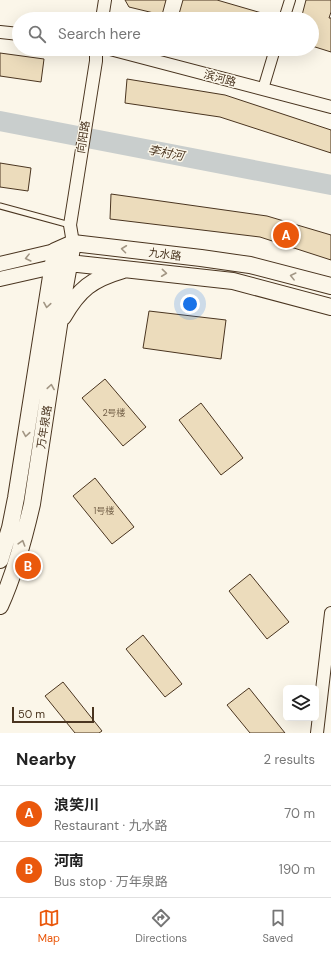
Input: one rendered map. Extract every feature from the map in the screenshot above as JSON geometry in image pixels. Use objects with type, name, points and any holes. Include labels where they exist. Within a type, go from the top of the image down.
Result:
[{"type":"main road","points":[[0,264],[55,251],[73,243]]},
{"type":"main road","name":"万年泉路","points":[[0,606],[12,578],[32,504],[73,243]]},
{"type":"main road","name":"九水路","points":[[73,243],[250,265],[331,286]]},
{"type":"main road","name":"万年泉路","points":[[0,560],[10,528],[16,498],[55,251]]},
{"type":"main road","name":"九水路","points":[[0,279],[70,263],[233,281],[331,307]]},
{"type":"main road","points":[[60,322],[72,302],[87,286],[108,274],[127,269]]},
{"type":"street","points":[[103,12],[105,0]]},
{"type":"street","points":[[286,12],[290,0]]},
{"type":"street","points":[[0,32],[12,33]]},
{"type":"street","name":"向阳路","points":[[73,243],[70,225],[72,206],[96,56]]},
{"type":"street","name":"滨河路","points":[[137,56],[331,107]]},
{"type":"street","points":[[263,89],[273,56]]},
{"type":"street","name":"向阳路","points":[[55,251],[70,225]]},
{"type":"street","points":[[318,733],[331,613]]},
{"type":"lane","points":[[0,206],[70,225]]},
{"type":"building","points":[[125,0],[166,0],[163,12],[150,12],[129,7]]},
{"type":"building","points":[[183,0],[217,0],[258,12],[180,12]]},
{"type":"building","points":[[306,0],[331,0],[331,12],[329,18],[331,18],[331,52],[319,48],[319,12],[303,12]]},
{"type":"building","points":[[0,53],[12,55],[12,56],[44,59],[41,82],[0,76]]},
{"type":"building","points":[[127,79],[225,95],[331,130],[331,153],[220,117],[125,103]]},
{"type":"building","points":[[0,163],[31,168],[28,191],[0,187]]},
{"type":"building","points":[[111,194],[267,216],[331,235],[331,260],[260,237],[110,219]]},
{"type":"building","points":[[149,311],[226,320],[221,359],[143,348]]},
{"type":"building","points":[[105,379],[146,427],[123,446],[82,398]]},
{"type":"building","points":[[201,403],[243,458],[221,475],[179,420]]},
{"type":"building","points":[[95,478],[134,527],[112,544],[73,496]]},
{"type":"building","points":[[250,574],[289,622],[267,639],[229,591]]},
{"type":"building","points":[[143,635],[182,684],[165,697],[126,649]]},
{"type":"building","points":[[63,682],[102,731],[99,733],[75,733],[45,696]]},
{"type":"building","points":[[249,688],[285,733],[250,733],[227,705]]},
{"type":"waterway","name":"李村河","points":[[0,121],[331,185]]},
{"type":"place","name":"浪笑川","points":[[286,235]]},
{"type":"place","name":"河南","points":[[28,566]]}]
